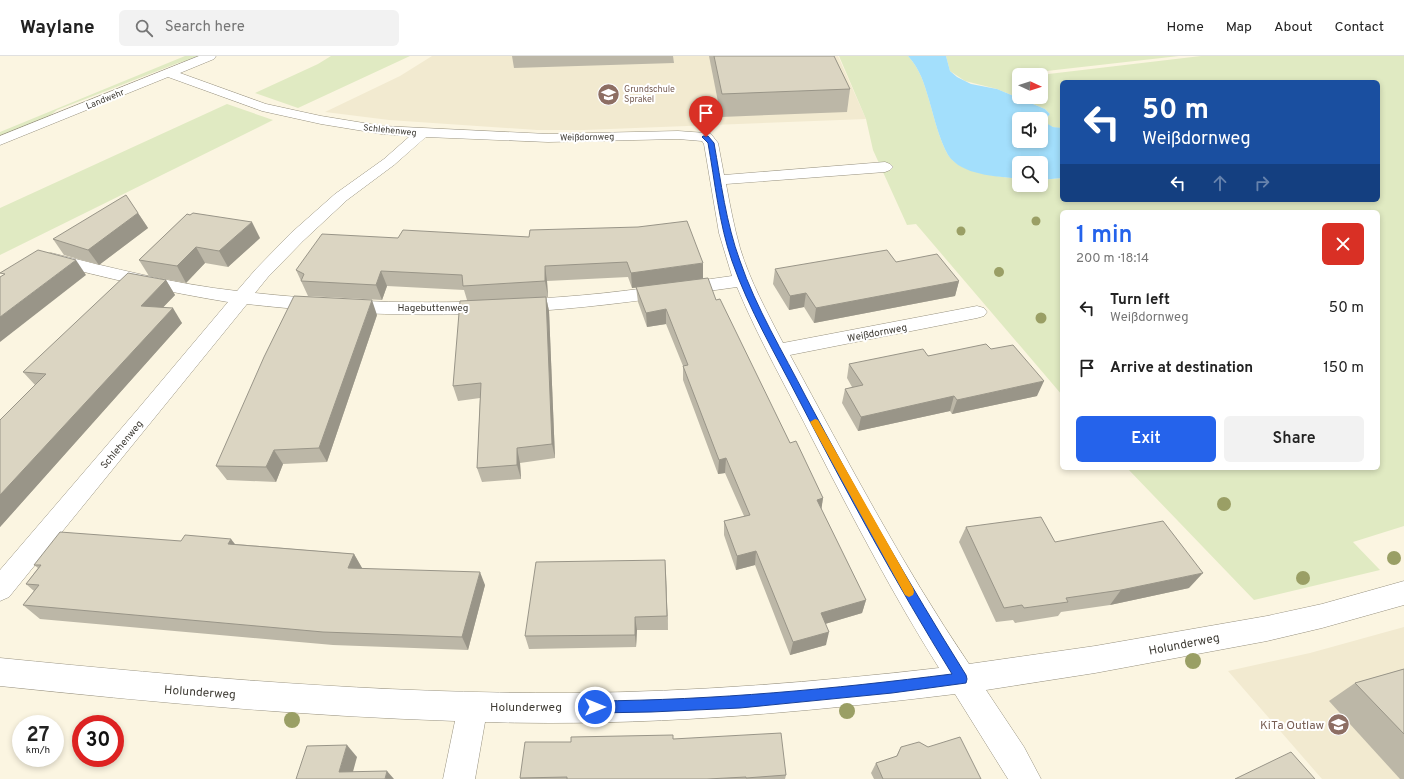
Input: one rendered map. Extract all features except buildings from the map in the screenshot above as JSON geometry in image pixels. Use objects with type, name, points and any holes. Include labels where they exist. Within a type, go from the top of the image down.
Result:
[{"type":"street","name":"Landwehr","points":[[0,141],[210,56]]},
{"type":"street","name":"Schlehenweg","points":[[168,73],[262,107],[321,120],[382,130],[423,133]]},
{"type":"street","name":"Schlehenweg","points":[[0,589],[267,268],[302,232],[341,197],[389,162],[423,133]]},
{"type":"street","name":"Weißdornweg","points":[[423,133],[548,138],[678,135],[706,137],[711,143],[730,241],[744,280],[778,351],[842,473],[920,612],[961,679]]},
{"type":"street","points":[[718,180],[885,167]]},
{"type":"street","points":[[36,253],[130,279],[241,298]]},
{"type":"street","name":"Hagebuttenweg","points":[[241,298],[278,302],[387,307],[478,307],[535,305],[638,295],[744,280]]},
{"type":"street","name":"Weißdornweg","points":[[778,351],[977,312]]},
{"type":"street","name":"Holunderweg","points":[[0,672],[202,692],[392,704],[473,706],[651,706],[740,702],[961,679],[1124,655],[1320,617],[1404,593]]},
{"type":"street","points":[[961,679],[1007,745],[1025,779]]},
{"type":"street","points":[[458,779],[473,706]]},
{"type":"shaded area","name":"Grundschule Sprakel","points":[[432,56],[838,56],[866,119],[584,130],[537,130],[389,120],[325,112],[400,76]]},
{"type":"shaded area","name":"KiTa Outlaw","points":[[1404,627],[1404,779],[1322,779],[1228,671],[1310,653]]},
{"type":"green space","points":[[185,56],[205,56],[178,63],[57,110],[48,117],[0,138],[0,132]]},
{"type":"green space","points":[[331,56],[410,56],[298,108],[255,93],[318,64]]},
{"type":"green space","points":[[839,56],[908,56],[916,66],[921,76],[937,128],[948,155],[954,161],[971,170],[980,173],[1012,178],[1012,192],[1048,192],[1048,179],[1060,178],[1060,202],[1380,202],[1380,80],[1060,80],[1060,128],[1048,124],[1048,116],[1050,114],[1045,109],[1033,104],[1048,104],[1048,74],[1201,56],[1404,56],[1404,526],[1353,542],[1380,570],[1254,600],[1129,470],[1380,470],[1380,210],[1060,210],[1060,393],[916,224],[907,225],[873,150],[866,119]]},
{"type":"green space","points":[[946,56],[1179,56],[1048,71],[1048,68],[1012,68],[1012,95],[997,89],[965,81],[950,71]]},
{"type":"green space","points":[[227,104],[273,120],[0,255],[0,208]]},
{"type":"water","points":[[908,56],[946,56],[950,71],[957,77],[971,84],[997,89],[1012,95],[1012,104],[1033,104],[1045,109],[1048,112],[1012,112],[1012,148],[1048,148],[1048,124],[1053,127],[1060,128],[1060,178],[1048,179],[1048,156],[1012,156],[1012,178],[980,174],[954,162],[948,155],[942,142],[919,71]]},
{"type":"slow traffic","points":[[815,422],[834,459],[909,592]]},
{"type":"place","name":"Grundschule Sprakel","points":[[609,94]]},
{"type":"place","name":"KiTa Outlaw","points":[[1339,725]]},
{"type":"route","points":[[595,707],[740,702],[961,679],[920,612],[834,459],[757,310],[736,261],[730,241],[711,143],[706,137]]}]
